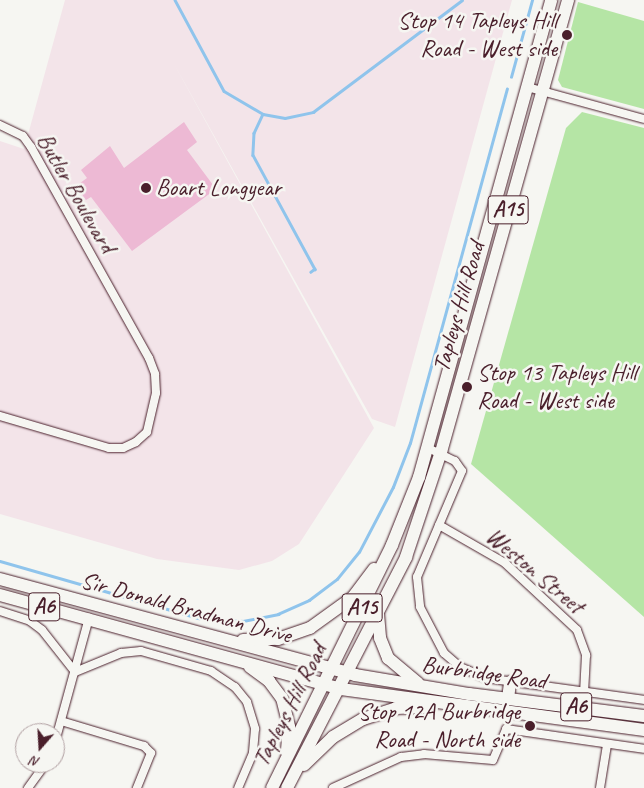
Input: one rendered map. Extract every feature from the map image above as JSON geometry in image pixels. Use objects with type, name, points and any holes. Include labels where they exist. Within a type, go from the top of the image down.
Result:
[{"type":"main road","name":"Tapleys Hill Road","points":[[272,788],[392,545],[426,447],[551,0]]},
{"type":"main road","name":"Tapleys Hill Road","points":[[289,785],[349,673],[406,557],[441,452],[568,0]]},
{"type":"main road","points":[[225,640],[278,639],[310,628],[353,597],[392,545]]},
{"type":"main road","name":"Sir Donald Bradman Drive","points":[[0,580],[332,669]]},
{"type":"main road","name":"Sir Donald Bradman Drive","points":[[0,595],[324,684]]},
{"type":"main road","points":[[79,601],[89,618],[116,612]]},
{"type":"main road","points":[[378,614],[380,638],[388,658],[399,670],[426,687]]},
{"type":"main road","points":[[242,662],[270,682],[282,698],[289,727],[286,760]]},
{"type":"main road","name":"A6","points":[[332,669],[349,673]]},
{"type":"main road","name":"Burbridge Road","points":[[349,673],[508,699],[644,716]]},
{"type":"main road","points":[[508,699],[510,682]]},
{"type":"main road","name":"A6","points":[[324,684],[341,688]]},
{"type":"main road","name":"Burbridge Road","points":[[341,688],[644,730]]},
{"type":"main road","points":[[289,785],[324,745],[363,719],[396,708],[445,703]]},
{"type":"street","points":[[527,88],[644,119]]},
{"type":"street","name":"Butler Boulevard","points":[[0,125],[13,129],[31,147],[155,374],[156,392],[147,432],[136,442],[108,448],[0,416]]},
{"type":"street","points":[[426,447],[441,452],[461,466],[462,471],[439,525]]},
{"type":"street","name":"Burbridge Road","points":[[439,525],[425,552],[416,587],[424,620],[438,645],[450,660],[473,674],[510,682],[644,700]]},
{"type":"street","name":"Weston Street","points":[[439,525],[505,563],[577,630],[586,655],[584,692]]},
{"type":"street","points":[[0,611],[30,621],[42,630],[75,672]]},
{"type":"street","points":[[89,618],[61,721],[144,746],[152,753],[137,788]]},
{"type":"street","points":[[75,672],[121,653],[141,651],[211,671],[235,687],[246,702],[255,729],[253,752],[238,788]]},
{"type":"street","points":[[333,788],[401,757],[424,754],[492,760],[497,756],[501,733],[506,729],[644,749]]},
{"type":"street","points":[[600,788],[607,745]]},
{"type":"street","points":[[28,788],[39,773]]},
{"type":"shaded area","points":[[65,0],[512,0],[395,427],[372,419],[173,62],[374,428],[299,544],[272,561],[239,570],[157,559],[0,514],[0,141],[24,149]]},
{"type":"green space","points":[[578,2],[644,21],[644,109],[562,87],[558,80]]},
{"type":"green space","points":[[582,112],[644,128],[644,617],[471,464],[566,128]]},
{"type":"building","name":"Boart Longyear","points":[[184,122],[197,142],[187,150],[216,189],[132,251],[91,197],[86,200],[76,186],[87,178],[81,170],[110,146],[124,168]]},
{"type":"waterway","points":[[175,0],[224,91],[263,114],[285,118],[313,112],[462,0]]},
{"type":"waterway","points":[[511,77],[532,0]]},
{"type":"waterway","points":[[0,561],[199,618],[243,621],[278,614],[309,600],[337,579],[359,552],[393,487],[410,443],[507,89]]},
{"type":"waterway","points":[[263,114],[254,133],[253,155],[315,269],[311,272]]},
{"type":"place","name":"Stop 14 Tapleys Hill Road - West side","points":[[567,35]]},
{"type":"place","name":"Boart Longyear","points":[[146,188]]},
{"type":"place","name":"Stop 13 Tapleys Hill Road - West side","points":[[467,387]]},
{"type":"place","name":"Stop 12A Burbridge Road - North side","points":[[530,726]]}]
